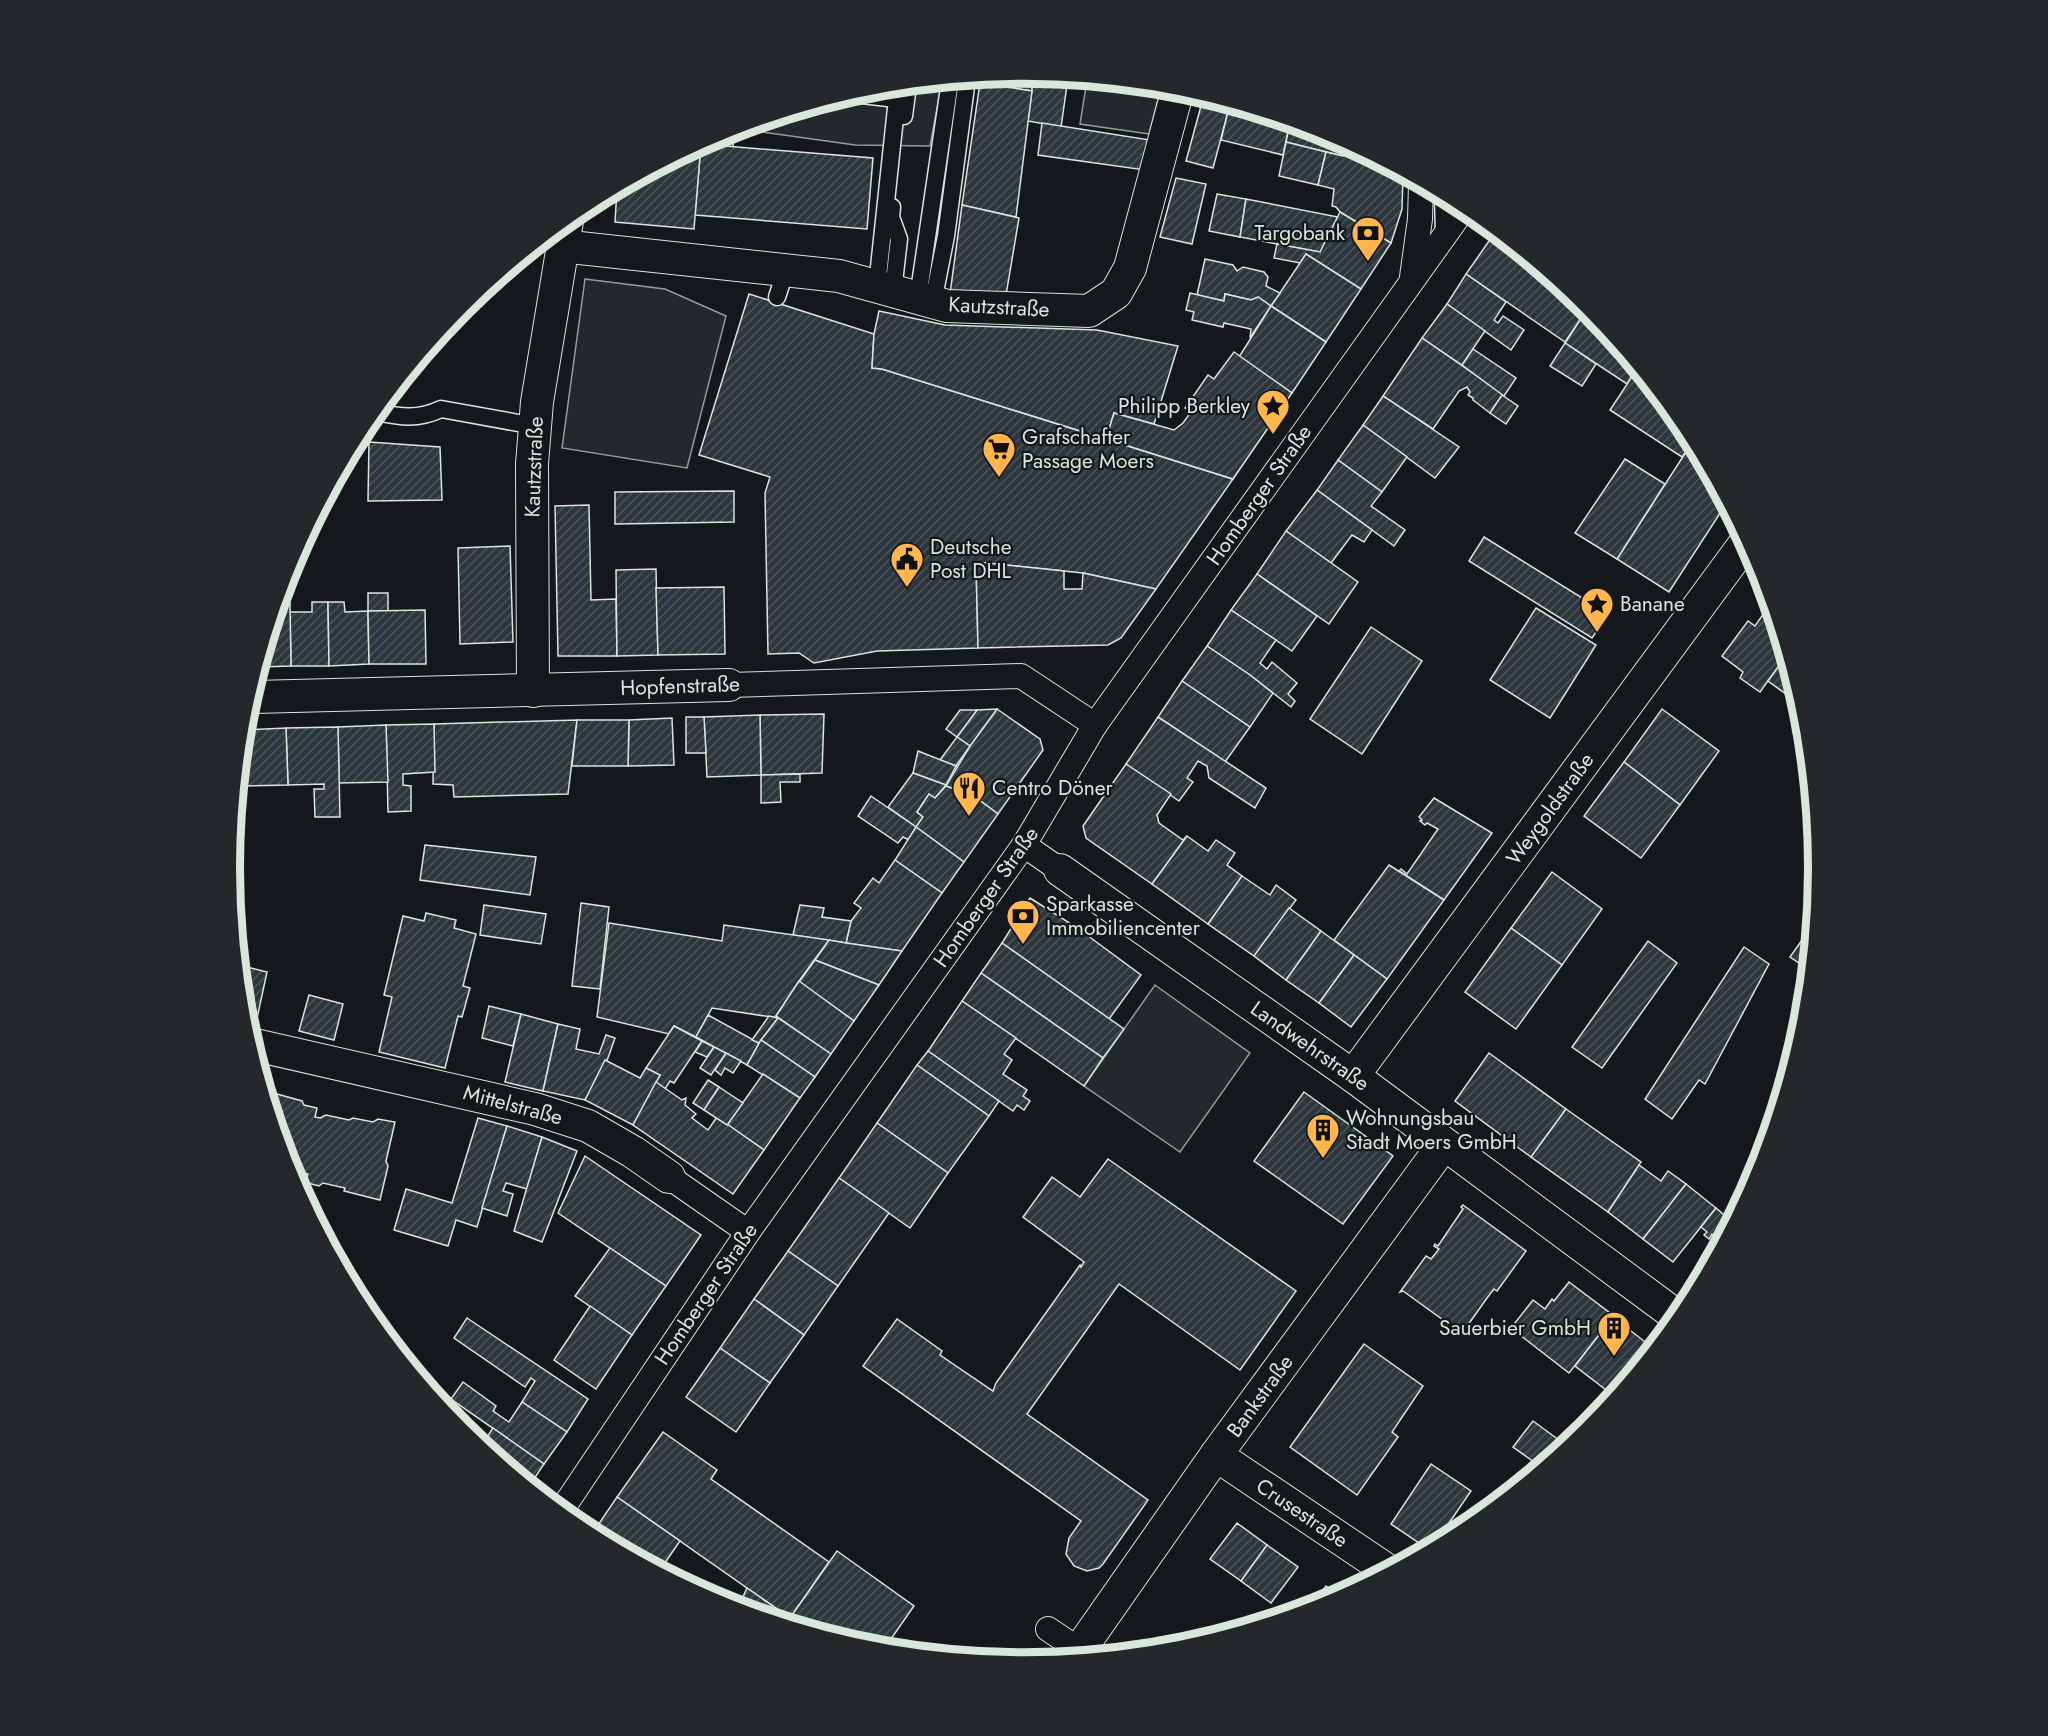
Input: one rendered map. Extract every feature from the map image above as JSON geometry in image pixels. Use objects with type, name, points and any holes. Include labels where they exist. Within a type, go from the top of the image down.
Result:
[{"type":"street","name":"Kautzstraße","points":[[565,233],[782,284],[839,276],[947,306],[1089,310],[1116,293],[1130,268],[1175,99]]},
{"type":"street","name":"Homberger Straße","points":[[1411,283],[1422,192]]},
{"type":"street","name":"Homberger Straße","points":[[566,1504],[748,1232],[1024,845],[1095,725],[1459,215]]},
{"type":"street","name":"Kautzstraße","points":[[533,690],[532,476],[535,426],[564,234]]},
{"type":"street","name":"Weygoldstraße","points":[[1353,1076],[1740,550]]},
{"type":"street","name":"Hopfenstraße","points":[[260,696],[1021,676],[1095,725]]},
{"type":"street","name":"Landwehrstraße","points":[[1024,845],[1353,1076],[1671,1311]]},
{"type":"street","name":"Mittelstraße","points":[[261,1046],[535,1108],[588,1126],[633,1152],[748,1232]]},
{"type":"street","name":"Bankstraße","points":[[1080,1649],[1216,1455],[1444,1144]]},
{"type":"street","name":"Crusestraße","points":[[1216,1455],[1381,1566]]},
{"type":"street","name":"Bankstraße","points":[[1048,1629],[1072,1650]]},
{"type":"lane","points":[[905,294],[946,236],[966,87]]},
{"type":"lane","points":[[905,294],[948,88]]},
{"type":"lane","points":[[905,294],[899,239],[891,217],[907,93]]},
{"type":"lane","points":[[882,97],[897,99],[905,294]]},
{"type":"lane","points":[[1443,206],[1444,236]]},
{"type":"lane","points":[[385,414],[406,418],[430,415],[441,409],[535,426]]},
{"type":"shaded area","points":[[1086,87],[1159,96],[1149,134],[1080,124]]},
{"type":"shaded area","points":[[941,89],[930,146],[855,145],[762,132],[762,130],[772,126],[821,111],[871,99]]},
{"type":"shaded area","points":[[585,279],[665,289],[726,316],[687,468],[562,448]]},
{"type":"shaded area","points":[[1155,985],[1250,1053],[1180,1152],[1084,1086]]},
{"type":"building","points":[[1033,84],[1032,91],[994,85]]},
{"type":"building","points":[[1033,84],[1067,86],[1061,127],[1028,121]]},
{"type":"building","points":[[994,85],[1032,91],[1016,217],[962,205],[980,86]]},
{"type":"building","points":[[1201,106],[1228,112],[1213,168],[1186,161]]},
{"type":"building","points":[[1228,112],[1288,131],[1283,155],[1221,140]]},
{"type":"building","points":[[1042,123],[1150,140],[1145,170],[1038,155]]},
{"type":"building","points":[[1288,131],[1344,153],[1343,156],[1286,142]]},
{"type":"building","points":[[733,140],[733,147],[722,145]]},
{"type":"building","points":[[1286,142],[1326,152],[1318,185],[1279,176]]},
{"type":"building","points":[[720,146],[873,158],[867,229],[695,215],[700,155]]},
{"type":"building","points":[[1326,152],[1343,156],[1344,153],[1403,182],[1402,209],[1391,243],[1332,206],[1334,189],[1318,185]]},
{"type":"building","points":[[700,155],[694,229],[615,222],[616,199]]},
{"type":"building","points":[[1176,178],[1206,184],[1192,244],[1160,237]]},
{"type":"building","points":[[1217,194],[1246,199],[1240,237],[1209,231]]},
{"type":"building","points":[[1246,199],[1338,217],[1320,252],[1240,237]]},
{"type":"building","points":[[962,205],[1019,218],[1006,295],[950,294]]},
{"type":"building","points":[[1340,212],[1391,243],[1361,289],[1306,254],[1300,263],[1274,258],[1277,244],[1320,252]]},
{"type":"building","points":[[1492,239],[1541,279],[1581,318],[1565,342],[1466,274]]},
{"type":"building","points":[[1306,254],[1361,289],[1326,342],[1271,306]]},
{"type":"building","points":[[1205,259],[1233,265],[1237,271],[1243,267],[1264,272],[1268,277],[1266,286],[1280,293],[1271,306],[1258,297],[1251,300],[1225,294],[1224,301],[1197,295]]},
{"type":"building","points":[[1466,274],[1506,302],[1494,320],[1498,323],[1503,316],[1524,330],[1511,350],[1447,304]]},
{"type":"building","points":[[1190,293],[1224,301],[1225,294],[1251,300],[1258,297],[1271,306],[1250,338],[1251,329],[1224,323],[1223,327],[1192,320],[1194,312],[1186,310]]},
{"type":"building","name":"Grafschafter Passage Moers","points":[[749,294],[874,334],[872,368],[882,369],[1233,479],[1156,589],[1083,573],[976,562],[978,648],[877,651],[814,663],[799,653],[768,654],[765,493],[770,477],[699,455]]},
{"type":"building","points":[[1447,304],[1485,331],[1462,365],[1422,338]]},
{"type":"building","points":[[1271,306],[1326,342],[1292,393],[1239,357]]},
{"type":"building","points":[[879,311],[945,325],[1097,330],[1178,346],[1154,424],[1114,413],[1106,439],[882,369],[872,368],[874,334]]},
{"type":"building","points":[[1582,318],[1633,375],[1627,384],[1565,343]]},
{"type":"building","points":[[1422,338],[1503,394],[1490,413],[1468,395],[1470,392],[1467,387],[1459,391],[1433,429],[1383,396]]},
{"type":"building","points":[[1565,343],[1596,364],[1582,386],[1550,366]]},
{"type":"building","points":[[1473,349],[1516,378],[1504,396],[1462,365]]},
{"type":"building","points":[[1234,352],[1292,393],[1233,479],[1106,439],[1114,413],[1174,430],[1191,412],[1185,408],[1208,375],[1214,379]]},
{"type":"building","points":[[1633,375],[1687,450],[1682,457],[1610,410]]},
{"type":"building","points":[[1502,395],[1518,406],[1506,424],[1490,413]]},
{"type":"building","points":[[1383,396],[1459,447],[1435,478],[1363,425]]},
{"type":"building","points":[[1363,425],[1407,457],[1382,492],[1338,460]]},
{"type":"building","points":[[369,442],[440,447],[442,500],[368,501]]},
{"type":"building","points":[[1687,450],[1722,511],[1669,592],[1617,559]]},
{"type":"building","points":[[1625,459],[1665,484],[1617,559],[1575,533]]},
{"type":"building","points":[[1338,460],[1382,492],[1371,506],[1405,530],[1394,546],[1317,490]]},
{"type":"building","points":[[1317,490],[1372,530],[1364,542],[1352,535],[1331,563],[1286,531]]},
{"type":"building","points":[[734,491],[734,522],[615,524],[615,492]]},
{"type":"building","points":[[589,505],[591,600],[616,599],[617,656],[558,656],[555,506]]},
{"type":"building","points":[[1286,531],[1358,582],[1329,624],[1257,574]]},
{"type":"building","points":[[1484,537],[1608,614],[1592,638],[1469,561]]},
{"type":"building","points":[[510,546],[513,642],[460,644],[458,548]]},
{"type":"building","points":[[976,562],[1064,571],[1064,589],[1082,589],[1083,573],[1156,589],[1121,638],[1108,645],[978,648]]},
{"type":"building","points":[[656,569],[658,655],[617,656],[616,570]]},
{"type":"building","points":[[1257,574],[1317,616],[1292,651],[1231,610]]},
{"type":"building","points":[[724,587],[725,654],[658,655],[656,588]]},
{"type":"building","points":[[368,593],[388,593],[388,611],[368,611]]},
{"type":"building","points":[[312,602],[328,602],[329,666],[291,666],[290,612],[312,612]]},
{"type":"building","points":[[328,602],[344,602],[345,612],[368,611],[369,664],[329,666]]},
{"type":"building","points":[[286,604],[290,604],[291,666],[267,667]]},
{"type":"building","points":[[1536,608],[1596,645],[1550,718],[1490,680]]},
{"type":"building","points":[[425,610],[426,664],[369,664],[368,611]]},
{"type":"building","points":[[1231,610],[1276,640],[1260,663],[1267,669],[1272,662],[1297,683],[1288,694],[1295,701],[1291,707],[1250,675],[1207,646]]},
{"type":"building","points":[[1765,614],[1781,664],[1760,692],[1740,678],[1743,672],[1722,656],[1748,621],[1755,626]]},
{"type":"building","points":[[1371,627],[1422,661],[1362,754],[1310,719]]},
{"type":"building","points":[[1207,646],[1273,693],[1250,727],[1182,681]]},
{"type":"building","points":[[1781,664],[1788,696],[1768,681]]},
{"type":"building","points":[[1182,681],[1250,727],[1225,762],[1158,717]]},
{"type":"building","points":[[997,709],[1040,739],[1043,750],[998,814],[975,797],[946,786],[970,746]]},
{"type":"building","points":[[997,709],[970,746],[957,737],[977,710]]},
{"type":"building","points":[[1662,709],[1719,751],[1680,805],[1624,762]]},
{"type":"building","points":[[960,710],[977,710],[957,737],[946,729]]},
{"type":"building","points":[[824,714],[822,773],[761,775],[760,715]]},
{"type":"building","points":[[760,715],[761,775],[707,777],[704,717]]},
{"type":"building","points":[[686,717],[704,717],[706,753],[686,753]]},
{"type":"building","points":[[1158,717],[1266,788],[1255,808],[1209,778],[1207,766],[1198,761],[1187,778],[1193,782],[1179,801],[1126,764]]},
{"type":"building","points":[[672,718],[674,765],[628,766],[629,720]]},
{"type":"building","points":[[577,720],[568,794],[454,797],[453,785],[433,784],[434,724]]},
{"type":"building","points":[[577,720],[629,720],[628,766],[572,766]]},
{"type":"building","points":[[434,724],[435,772],[403,774],[403,785],[411,786],[411,811],[388,812],[386,725]]},
{"type":"building","points":[[386,725],[388,782],[339,783],[338,727]]},
{"type":"building","points":[[338,727],[340,817],[315,817],[314,789],[324,789],[324,784],[288,785],[286,728]]},
{"type":"building","points":[[286,728],[288,785],[245,786],[253,730]]},
{"type":"building","points":[[957,737],[970,746],[956,766],[940,760]]},
{"type":"building","points":[[918,751],[956,766],[946,785],[913,773]]},
{"type":"building","points":[[1624,762],[1680,805],[1641,858],[1584,816]]},
{"type":"building","points":[[1126,764],[1171,794],[1157,815],[1159,823],[1183,840],[1187,836],[1152,884],[1086,838],[1083,826]]},
{"type":"building","points":[[913,773],[946,785],[935,798],[929,794],[917,812],[923,817],[916,827],[888,807]]},
{"type":"building","points":[[800,774],[800,782],[780,782],[781,802],[761,803],[761,775]]},
{"type":"building","points":[[946,786],[975,797],[998,814],[964,862],[916,827],[923,817],[917,812],[929,794],[935,798]]},
{"type":"building","points":[[871,796],[916,827],[909,840],[903,837],[898,843],[858,816]]},
{"type":"building","points":[[1434,798],[1492,833],[1444,900],[1399,871],[1401,869],[1407,874],[1438,829],[1427,823],[1425,825],[1419,817]]},
{"type":"building","points":[[916,827],[964,862],[942,893],[895,860]]},
{"type":"building","points":[[1187,836],[1208,851],[1216,840],[1235,853],[1227,865],[1242,876],[1208,924],[1152,884]]},
{"type":"building","points":[[425,845],[536,857],[530,895],[420,880]]},
{"type":"building","points":[[895,860],[942,893],[902,951],[846,943],[851,921],[861,908],[854,903],[873,878],[879,883]]},
{"type":"building","points":[[1389,865],[1444,900],[1387,979],[1334,940]]},
{"type":"building","points":[[1552,872],[1602,909],[1562,965],[1511,928]]},
{"type":"building","points":[[1242,876],[1270,895],[1276,885],[1296,900],[1254,956],[1208,924]]},
{"type":"building","points":[[1030,898],[1076,927],[1141,975],[1109,1019],[1002,943]]},
{"type":"building","points":[[581,903],[609,907],[600,989],[572,986]]},
{"type":"building","points":[[484,905],[546,914],[541,944],[480,935]]},
{"type":"building","points":[[800,905],[824,908],[822,917],[851,921],[846,943],[793,935]]},
{"type":"building","points":[[1289,908],[1321,931],[1286,980],[1254,956]]},
{"type":"building","points":[[426,913],[456,920],[454,928],[476,934],[463,986],[470,988],[462,1017],[458,1016],[445,1068],[379,1052],[392,997],[384,995],[403,916],[424,921]]},
{"type":"building","points":[[609,923],[722,941],[724,925],[829,940],[776,1016],[778,1018],[712,1008],[696,1037],[674,1026],[669,1034],[597,1017]]},
{"type":"building","points":[[1511,928],[1562,965],[1516,1029],[1465,992]]},
{"type":"building","points":[[1321,931],[1354,955],[1319,1003],[1286,980]]},
{"type":"building","points":[[1804,937],[1802,965],[1790,957]]},
{"type":"building","points":[[829,940],[902,951],[879,985],[815,960]]},
{"type":"building","points":[[1648,941],[1677,963],[1602,1068],[1572,1047]]},
{"type":"building","points":[[1002,943],[1124,1029],[1103,1058],[981,973]]},
{"type":"building","points":[[1744,947],[1769,964],[1705,1084],[1699,1080],[1672,1119],[1645,1099]]},
{"type":"building","points":[[1354,955],[1387,979],[1351,1027],[1319,1003]]},
{"type":"building","points":[[815,960],[879,985],[854,1021],[799,982]]},
{"type":"building","points":[[247,967],[267,972],[256,1023],[255,1021]]},
{"type":"building","points":[[981,973],[1103,1058],[1084,1086],[962,1001]]},
{"type":"building","points":[[799,981],[854,1021],[831,1054],[776,1016]]},
{"type":"building","points":[[309,995],[343,1004],[334,1040],[299,1031]]},
{"type":"building","points":[[962,1001],[1016,1038],[1004,1054],[1012,1060],[1003,1074],[1027,1090],[1023,1096],[1030,1101],[1024,1110],[1017,1105],[1013,1111],[928,1051]]},
{"type":"building","points":[[489,1006],[521,1014],[513,1046],[482,1038]]},
{"type":"building","points":[[521,1014],[558,1024],[543,1091],[505,1082]]},
{"type":"building","points":[[708,1015],[759,1043],[747,1065],[696,1037]]},
{"type":"building","points":[[769,1016],[778,1018],[759,1043],[752,1040]]},
{"type":"building","points":[[778,1018],[831,1054],[815,1077],[761,1040]]},
{"type":"building","points":[[558,1024],[580,1029],[576,1049],[599,1054],[606,1035],[615,1038],[608,1058],[585,1100],[543,1091]]},
{"type":"building","points":[[674,1026],[702,1041],[674,1083],[670,1081],[665,1089],[656,1082],[660,1075],[646,1068]]},
{"type":"building","points":[[761,1040],[815,1077],[800,1098],[747,1065]]},
{"type":"building","points":[[702,1041],[714,1047],[707,1057],[695,1052]]},
{"type":"building","points":[[714,1047],[726,1053],[711,1075],[700,1068]]},
{"type":"building","points":[[928,1051],[999,1101],[989,1116],[917,1065]]},
{"type":"building","points":[[726,1053],[741,1061],[733,1073],[725,1068],[721,1075],[715,1070]]},
{"type":"building","points":[[1489,1053],[1566,1109],[1531,1157],[1455,1101]]},
{"type":"building","points":[[605,1060],[640,1078],[646,1068],[660,1075],[633,1125],[585,1100]]},
{"type":"building","points":[[917,1065],[989,1116],[948,1173],[877,1123]]},
{"type":"building","points":[[763,1074],[800,1098],[764,1150],[727,1125]]},
{"type":"building","points":[[708,1080],[719,1087],[704,1110],[693,1103]]},
{"type":"building","points":[[656,1082],[682,1100],[686,1098],[685,1105],[696,1114],[692,1118],[708,1130],[717,1117],[764,1150],[733,1194],[633,1125]]},
{"type":"building","points":[[719,1087],[743,1103],[727,1125],[704,1110]]},
{"type":"building","name":"Wohnungsbau Stadt Moers GmbH","points":[[1304,1092],[1393,1156],[1343,1224],[1254,1161]]},
{"type":"building","points":[[277,1094],[302,1101],[304,1105],[317,1108],[315,1117],[320,1118],[326,1115],[349,1120],[353,1118],[373,1122],[378,1119],[395,1122],[380,1200],[344,1191],[345,1188],[323,1183],[319,1186],[308,1183],[306,1179],[308,1174],[302,1172],[300,1168],[276,1099]]},
{"type":"building","points":[[1566,1109],[1641,1162],[1608,1212],[1531,1157]]},
{"type":"building","points":[[478,1118],[507,1126],[477,1227],[456,1220],[448,1246],[394,1230],[406,1189],[452,1203]]},
{"type":"building","points":[[877,1123],[948,1173],[910,1228],[839,1178]]},
{"type":"building","points":[[507,1126],[542,1137],[527,1189],[506,1183],[503,1191],[513,1194],[507,1216],[482,1208]]},
{"type":"building","points":[[542,1137],[577,1151],[542,1242],[514,1231]]},
{"type":"building","points":[[585,1156],[701,1235],[666,1286],[558,1213]]},
{"type":"building","points":[[1108,1159],[1296,1291],[1240,1370],[1119,1284],[1027,1414],[1148,1500],[1103,1564],[1099,1568],[1087,1571],[1074,1566],[1066,1554],[1069,1538],[1081,1521],[863,1366],[897,1319],[942,1351],[940,1355],[993,1391],[996,1383],[1084,1262],[1023,1217],[1052,1177],[1080,1197]]},
{"type":"building","points":[[1639,1165],[1661,1181],[1668,1171],[1686,1184],[1643,1239],[1608,1212]]},
{"type":"building","points":[[839,1178],[889,1213],[838,1286],[788,1251]]},
{"type":"building","points":[[1686,1184],[1716,1208],[1673,1262],[1643,1239]]},
{"type":"building","points":[[1463,1205],[1526,1251],[1497,1291],[1494,1289],[1487,1298],[1461,1335],[1403,1291],[1400,1292],[1426,1256],[1431,1259],[1439,1249],[1434,1246],[1435,1244],[1438,1246],[1463,1209],[1461,1207]]},
{"type":"building","points":[[1716,1208],[1726,1217],[1715,1237],[1712,1234],[1709,1239],[1704,1235],[1707,1232],[1701,1227]]},
{"type":"building","points":[[610,1248],[666,1286],[632,1335],[575,1296]]},
{"type":"building","points":[[788,1251],[838,1286],[804,1335],[754,1299]]},
{"type":"building","points":[[1569,1282],[1614,1316],[1569,1373],[1511,1328],[1533,1300],[1545,1309]]},
{"type":"building","points":[[754,1299],[804,1335],[770,1383],[720,1348]]},
{"type":"building","points":[[590,1306],[632,1335],[596,1389],[554,1360]]},
{"type":"building","name":"Sauerbier GmbH","points":[[1613,1317],[1647,1343],[1607,1391],[1575,1366]]},
{"type":"building","points":[[467,1318],[588,1399],[567,1432],[522,1402],[535,1381],[531,1378],[525,1387],[454,1338]]},
{"type":"building","points":[[1364,1344],[1423,1386],[1392,1432],[1398,1437],[1357,1495],[1290,1447]]},
{"type":"building","points":[[720,1348],[770,1383],[736,1432],[686,1397]]},
{"type":"building","points":[[463,1382],[496,1406],[493,1411],[509,1422],[522,1402],[567,1432],[544,1464],[451,1399]]},
{"type":"building","points":[[1533,1421],[1559,1440],[1535,1462],[1513,1447]]},
{"type":"building","points":[[493,1428],[544,1464],[534,1479],[487,1438]]},
{"type":"building","points":[[663,1432],[717,1470],[711,1479],[829,1562],[791,1616],[784,1614],[617,1497]]},
{"type":"building","points":[[1431,1464],[1471,1491],[1445,1529],[1421,1544],[1391,1524]]},
{"type":"building","points":[[617,1497],[680,1541],[664,1564],[597,1526]]},
{"type":"building","points":[[1237,1523],[1267,1545],[1241,1581],[1210,1559]]},
{"type":"building","points":[[1267,1545],[1298,1567],[1271,1603],[1241,1581]]},
{"type":"building","points":[[837,1551],[914,1606],[890,1640],[791,1616]]},
{"type":"building","points":[[1326,1586],[1330,1589],[1324,1592],[1320,1593]]},
{"type":"building","points":[[747,1588],[784,1614],[772,1610],[742,1599]]},
{"type":"place","name":"Targobank","points":[[1368,262]]},
{"type":"place","name":"Philipp Berkley","points":[[1273,435]]},
{"type":"place","name":"Grafschafter Passage Moers","points":[[999,478]]},
{"type":"place","name":"Deutsche Post DHL","points":[[907,588]]},
{"type":"place","name":"Banane","points":[[1597,633]]},
{"type":"place","name":"Centro Döner","points":[[969,817]]},
{"type":"place","name":"Sparkasse Immobiliencenter","points":[[1023,945]]},
{"type":"place","name":"Wohnungsbau Stadt Moers GmbH","points":[[1323,1159]]},
{"type":"place","name":"Sauerbier GmbH","points":[[1614,1357]]}]
